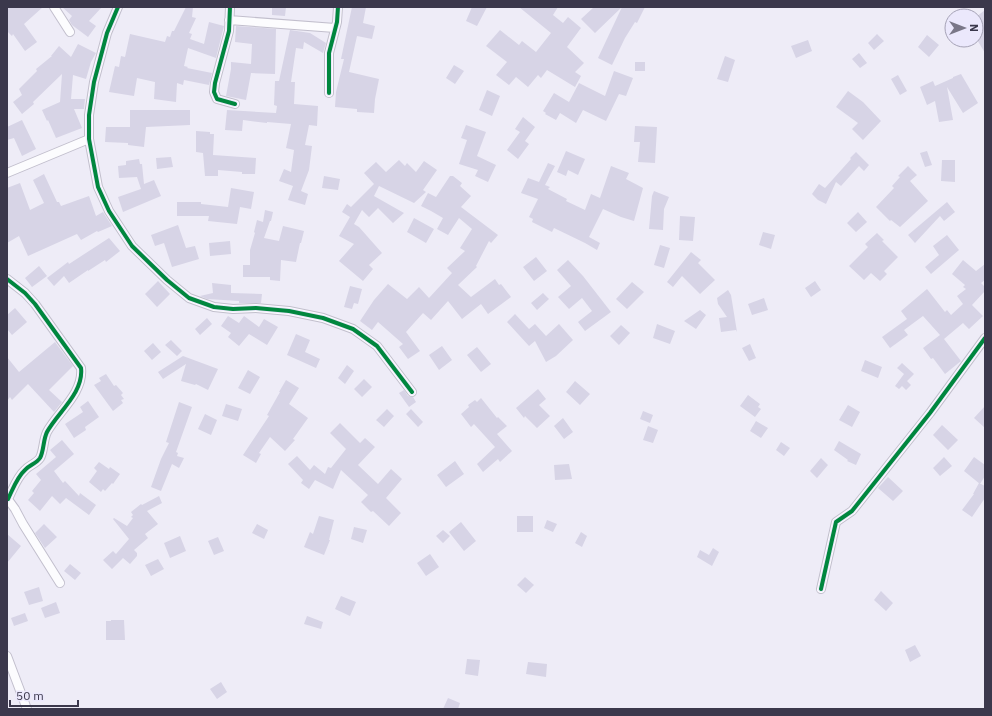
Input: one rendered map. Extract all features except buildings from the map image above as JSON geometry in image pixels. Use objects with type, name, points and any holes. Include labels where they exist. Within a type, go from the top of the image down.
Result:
[{"type":"street","points":[[54,7],[70,32]]},
{"type":"street","points":[[118,7],[107,33],[94,82],[89,139],[98,187],[109,211],[132,246],[166,280],[188,298],[214,307],[233,309],[256,308],[289,311],[323,318],[354,329],[377,346],[412,392]]},
{"type":"street","points":[[230,7],[229,31],[214,92],[217,99],[234,104]]},
{"type":"street","points":[[329,93],[329,53],[338,7]]},
{"type":"street","points":[[229,20],[335,28]]},
{"type":"street","points":[[7,173],[89,139]]},
{"type":"street","points":[[7,279],[25,293],[35,304],[81,368],[82,374],[78,386],[67,406],[50,426],[46,434],[40,458],[25,470],[7,498],[60,583]]},
{"type":"street","points":[[821,589],[836,522],[852,511],[930,413],[985,338]]},
{"type":"street","points":[[7,656],[27,709]]},
{"type":"cycle path","points":[[118,7],[107,33],[94,82],[89,115],[89,139],[98,187],[109,211],[132,246],[167,280],[189,298],[214,307],[233,309],[256,308],[289,311],[323,318],[353,329],[377,346],[412,392]]},
{"type":"cycle path","points":[[230,7],[229,31],[214,92],[217,99],[235,104]]},
{"type":"cycle path","points":[[329,93],[329,53],[337,22],[338,7]]},
{"type":"cycle path","points":[[7,279],[25,293],[35,304],[81,368],[81,377],[78,386],[69,402],[47,432],[40,458],[22,473],[15,483],[8,499]]},
{"type":"cycle path","points":[[821,589],[836,522],[852,511],[930,413],[985,338]]}]
